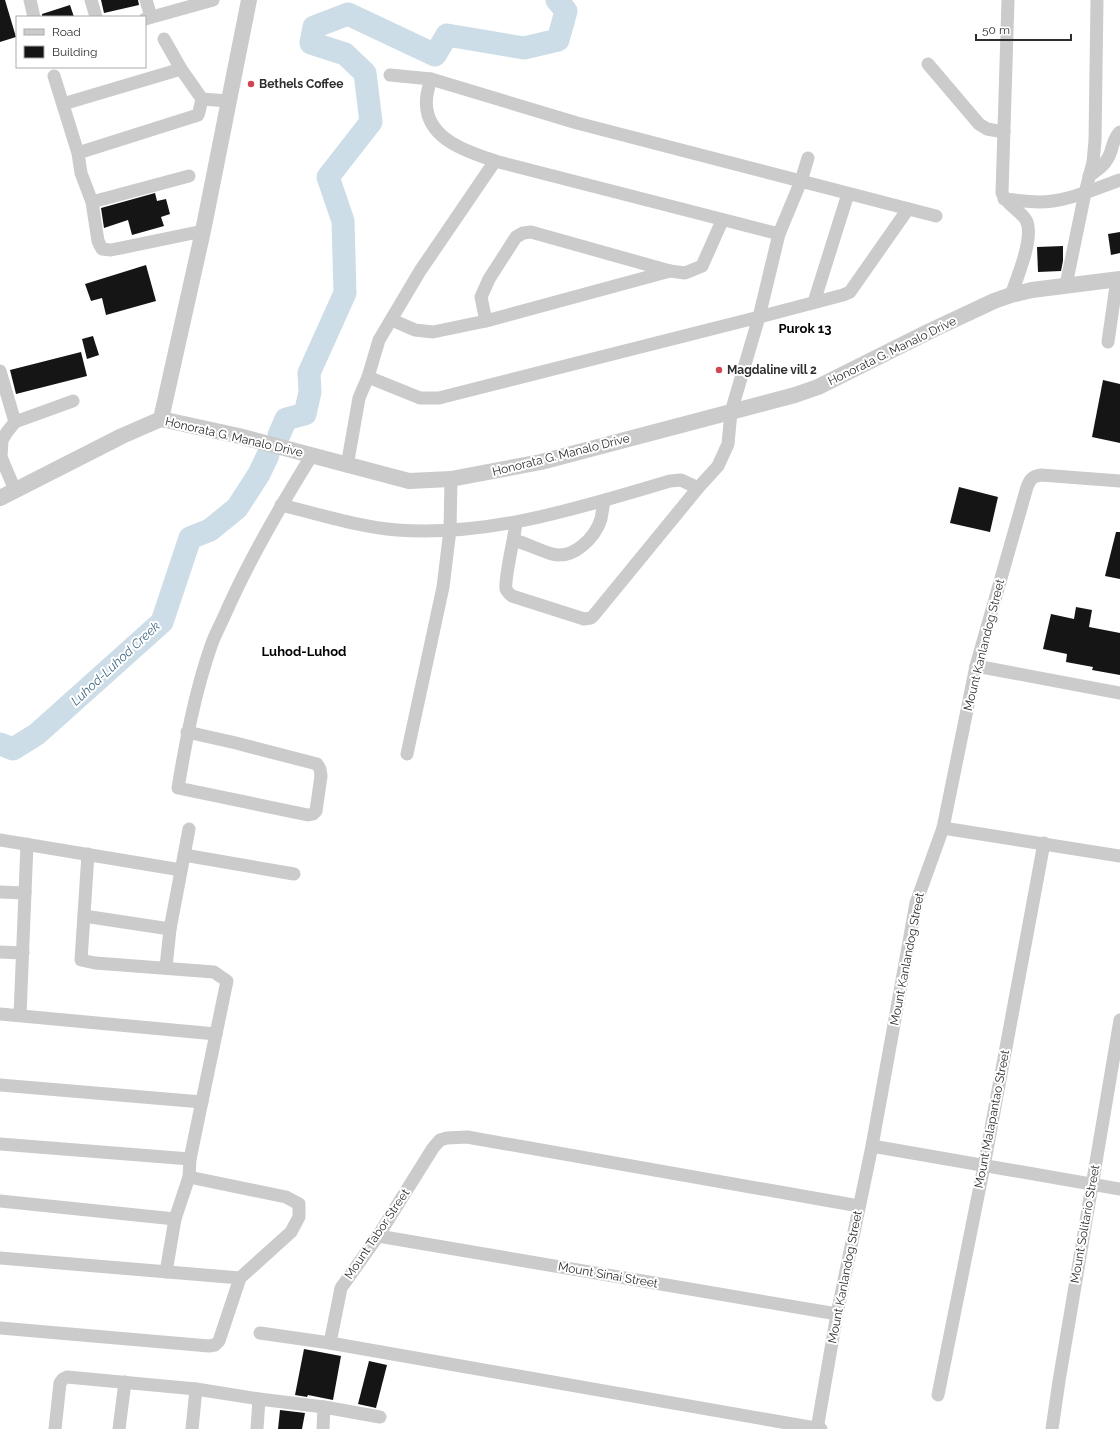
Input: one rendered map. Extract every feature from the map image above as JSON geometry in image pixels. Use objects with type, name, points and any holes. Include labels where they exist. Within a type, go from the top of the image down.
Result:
[{"type":"street","points":[[91,0],[96,16]]},
{"type":"street","points":[[146,0],[148,18],[213,0]]},
{"type":"street","points":[[161,419],[203,231],[249,0]]},
{"type":"street","points":[[1008,0],[1002,193],[1004,199],[1026,220],[1029,231],[1028,242],[1012,295]]},
{"type":"street","points":[[1066,285],[1093,162],[1096,141],[1097,0]]},
{"type":"street","points":[[78,153],[198,115],[200,112],[202,99],[181,69],[164,39]]},
{"type":"street","points":[[928,64],[980,124],[987,129],[1004,132]]},
{"type":"street","points":[[63,104],[181,69]]},
{"type":"street","points":[[390,75],[431,79],[577,123],[936,216]]},
{"type":"street","points":[[54,76],[78,153],[81,173],[92,202],[98,241],[102,249],[111,250],[203,231]]},
{"type":"street","points":[[431,79],[427,94],[426,109],[431,124],[451,143],[460,148],[495,161],[722,221],[779,234]]},
{"type":"street","points":[[202,99],[228,101]]},
{"type":"street","points":[[1089,176],[1104,164],[1108,158],[1114,140],[1120,132]]},
{"type":"street","points":[[516,523],[506,582],[506,588],[509,593],[512,596],[588,619],[594,615],[698,488],[718,466],[728,444],[731,412],[759,317],[779,234],[801,181],[808,158]]},
{"type":"street","points":[[347,466],[359,398],[368,377],[379,340],[420,271],[495,161]]},
{"type":"street","points":[[92,202],[189,176]]},
{"type":"street","points":[[1004,199],[1040,202],[1058,200],[1085,193],[1120,180]]},
{"type":"street","points":[[814,302],[848,194]]},
{"type":"street","points":[[368,377],[420,398],[439,398],[843,295],[850,292],[908,209]]},
{"type":"street","points":[[486,321],[481,297],[489,279],[516,237],[523,233],[531,232],[670,271],[685,273],[702,266],[722,221]]},
{"type":"street","points":[[392,320],[416,330],[433,332],[486,321],[670,271]]},
{"type":"street","points":[[1108,342],[1118,279]]},
{"type":"street","name":"Honorata G. Manalo Drive","points":[[0,498],[122,436],[161,419],[239,436],[312,455],[347,466],[409,481],[451,479],[542,462],[795,395],[818,387],[944,324],[994,301],[1012,295],[1066,285],[1118,279]]},
{"type":"street","points":[[0,371],[15,422]]},
{"type":"street","points":[[15,490],[1,457],[2,440],[15,422],[73,401]]},
{"type":"street","points":[[187,732],[317,764],[320,769],[321,776],[316,811],[313,814],[308,815],[178,788],[187,732],[197,690],[211,645],[240,581],[282,505],[312,455]]},
{"type":"street","name":"Mount Kanlandog Street","points":[[819,1429],[837,1314],[872,1146],[916,903],[943,828],[976,666],[1027,487],[1029,481],[1034,476],[1051,475],[1120,481]]},
{"type":"street","points":[[407,754],[443,587],[450,530],[451,479]]},
{"type":"street","points":[[282,505],[364,525],[397,530],[450,530],[516,523],[604,501],[670,481],[681,480],[698,488]]},
{"type":"street","points":[[514,540],[553,554],[563,555],[571,553],[590,539],[600,520],[604,501]]},
{"type":"street","points":[[976,666],[1120,693]]},
{"type":"street","points":[[943,828],[1120,856]]},
{"type":"street","points":[[166,967],[170,929],[189,829]]},
{"type":"street","points":[[0,840],[182,870]]},
{"type":"street","name":"Mount Malapantao Street","points":[[938,1394],[984,1166],[1044,843]]},
{"type":"street","points":[[20,1015],[27,844]]},
{"type":"street","points":[[88,854],[82,960],[95,963],[166,967],[214,972],[227,981],[190,1159],[189,1177],[175,1220],[166,1272]]},
{"type":"street","points":[[184,854],[294,874]]},
{"type":"street","points":[[0,892],[25,893]]},
{"type":"street","points":[[84,916],[170,929]]},
{"type":"street","points":[[0,952],[23,953]]},
{"type":"street","points":[[0,1014],[216,1034]]},
{"type":"street","name":"Mount Solitario Street","points":[[1052,1429],[1120,1020]]},
{"type":"street","points":[[0,1085],[202,1102]]},
{"type":"street","name":"Mount Tabor Street","points":[[330,1343],[341,1288],[378,1236],[433,1148],[440,1140],[447,1138],[467,1137],[859,1206]]},
{"type":"street","points":[[0,1144],[190,1159]]},
{"type":"street","points":[[872,1146],[1120,1189]]},
{"type":"street","points":[[0,1328],[209,1346],[215,1345],[219,1341],[240,1278],[291,1232],[299,1217],[299,1204],[286,1197],[189,1177]]},
{"type":"street","points":[[0,1201],[175,1220]]},
{"type":"street","name":"Mount Sinai Street","points":[[378,1236],[837,1314]]},
{"type":"street","points":[[0,1258],[240,1278]]},
{"type":"street","points":[[260,1333],[330,1343],[819,1429]]},
{"type":"street","points":[[55,1429],[60,1383],[67,1377],[196,1389],[324,1407],[380,1417]]},
{"type":"street","points":[[119,1429],[125,1382]]},
{"type":"street","points":[[192,1429],[196,1389]]},
{"type":"street","points":[[257,1429],[259,1399]]},
{"type":"street","points":[[323,1429],[324,1407]]},
{"type":"building","points":[[0,0],[5,0],[16,37],[0,42]]},
{"type":"building","points":[[101,0],[138,0],[139,5],[104,13]]},
{"type":"building","points":[[70,5],[74,16],[42,16],[42,14]]},
{"type":"building","points":[[155,193],[157,201],[166,199],[170,214],[161,217],[164,226],[132,235],[128,220],[104,228],[101,208]]},
{"type":"building","points":[[1120,232],[1120,253],[1111,255],[1108,234]]},
{"type":"building","points":[[1063,246],[1061,271],[1038,272],[1037,247]]},
{"type":"building","points":[[146,265],[156,301],[106,315],[102,298],[91,301],[85,284]]},
{"type":"building","points":[[93,336],[99,355],[87,359],[82,339]]},
{"type":"building","points":[[81,352],[87,376],[16,394],[10,370]]},
{"type":"building","points":[[1103,380],[1120,384],[1120,443],[1092,437]]},
{"type":"building","points":[[959,487],[998,497],[990,532],[950,523]]},
{"type":"building","points":[[1116,532],[1120,532],[1120,579],[1105,576]]},
{"type":"building","points":[[1076,607],[1092,610],[1089,627],[1120,633],[1120,675],[1092,670],[1093,667],[1066,662],[1067,654],[1043,649],[1051,614],[1074,619]]},
{"type":"building","points":[[304,1349],[341,1356],[333,1400],[308,1395],[307,1397],[295,1395]]},
{"type":"building","points":[[369,1361],[387,1365],[376,1408],[358,1404]]},
{"type":"building","points":[[280,1410],[305,1413],[302,1429],[278,1429]]},
{"type":"waterway","name":"Luhod-Luhod Creek","points":[[279,435],[286,419],[305,414],[310,392],[309,373],[345,293],[343,221],[328,177],[371,122],[365,73],[345,54],[311,43],[314,27],[348,14],[435,55],[447,35],[524,48],[558,40],[566,11],[557,0]]},
{"type":"waterway","name":"Luhod-Luhod Creek","points":[[0,744],[13,749],[37,734],[162,622],[190,538],[210,530],[237,508],[259,474],[268,455]]},
{"type":"place","name":"Bethels Coffee","points":[[251,84]]},
{"type":"place","name":"Magdaline vill 2","points":[[719,370]]},
{"type":"district","name":"Purok 13","points":[[805,328]]},
{"type":"district","name":"Luhod-Luhod","points":[[304,651]]}]
